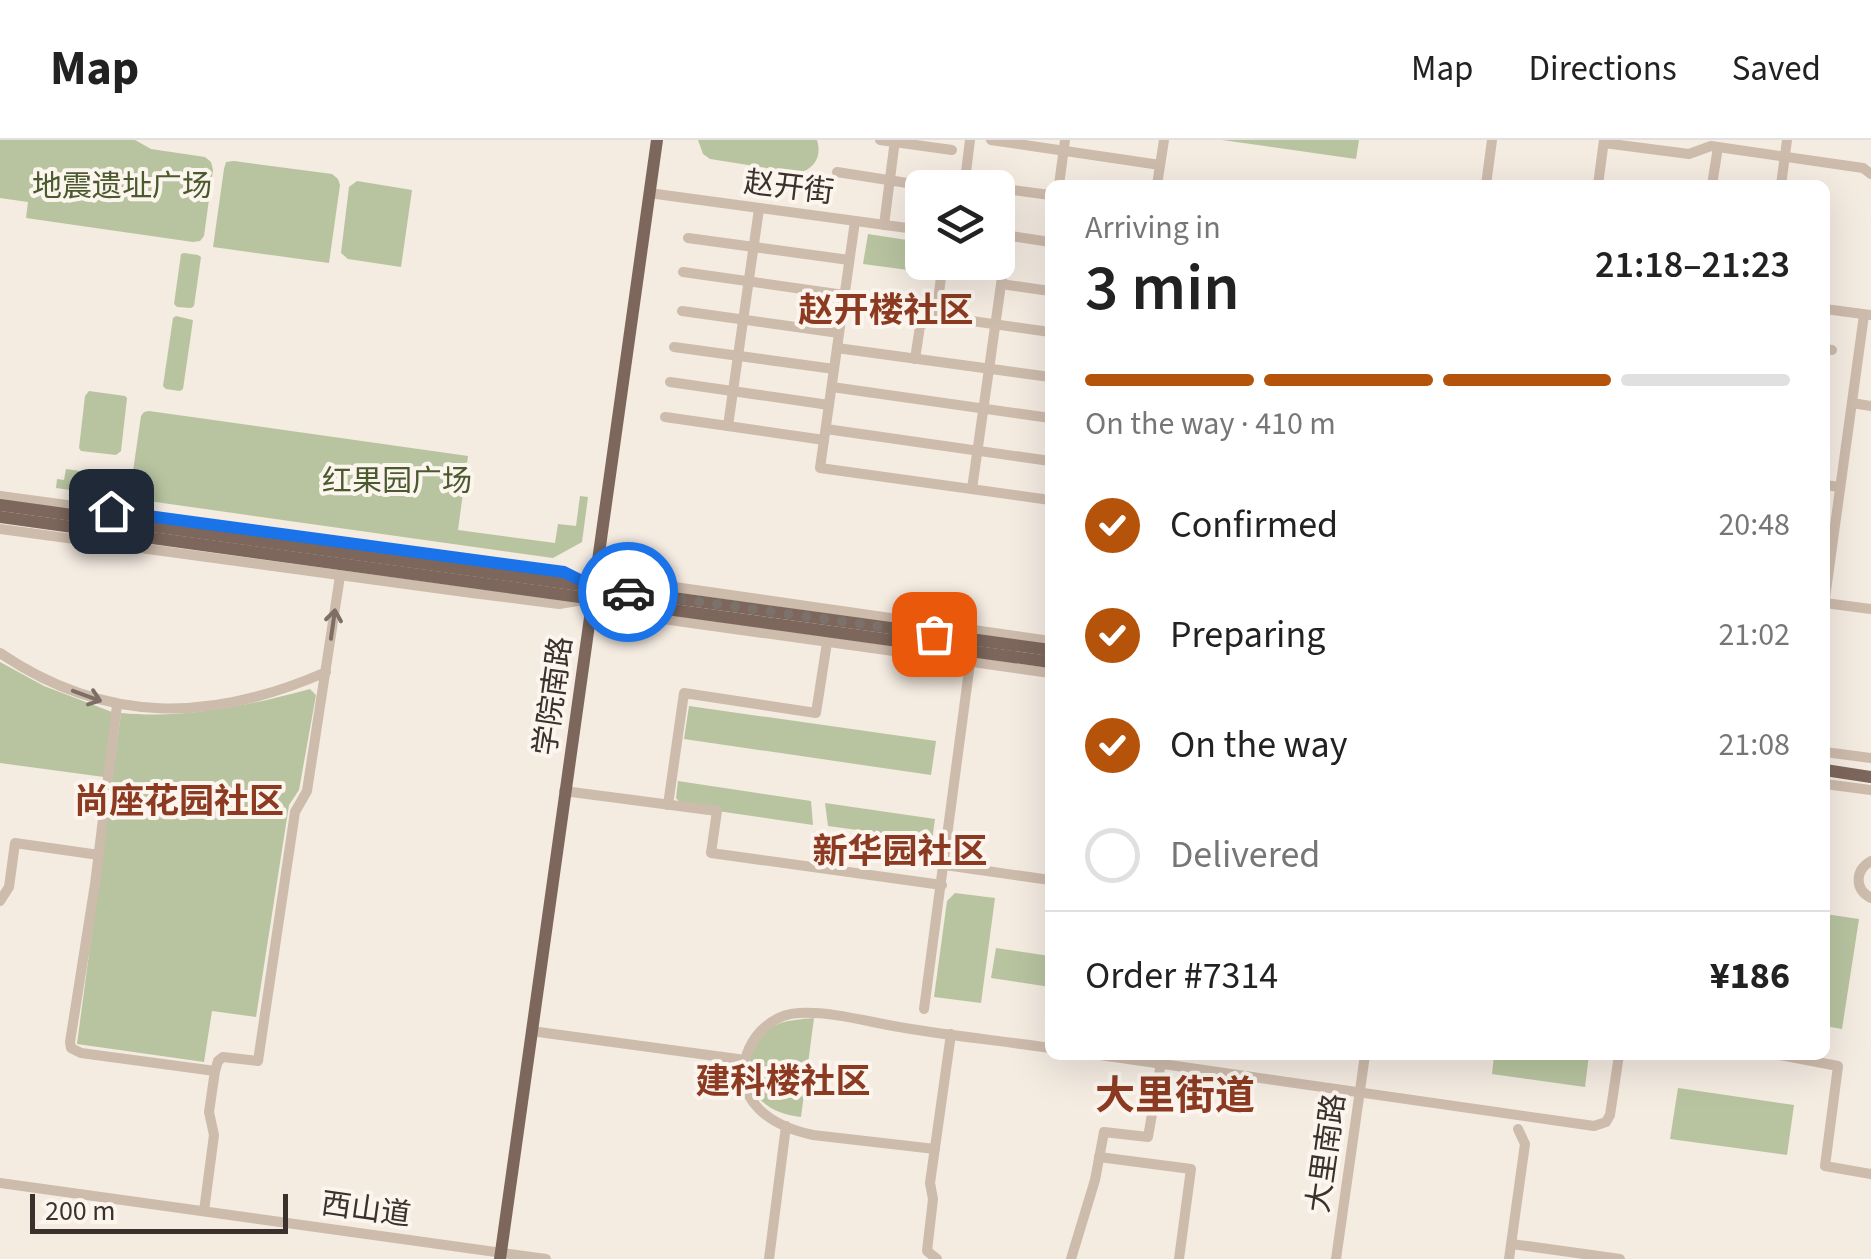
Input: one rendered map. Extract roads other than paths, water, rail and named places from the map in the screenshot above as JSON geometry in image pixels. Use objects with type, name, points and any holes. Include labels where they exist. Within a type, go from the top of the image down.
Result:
[{"type":"main road","name":"学院南路","points":[[500,1256],[657,140]]},
{"type":"main road","points":[[0,505],[593,593],[828,637],[1045,661]]},
{"type":"main road","points":[[0,517],[1045,649]]},
{"type":"main road","points":[[1830,763],[1871,768]]},
{"type":"main road","points":[[1830,771],[1871,777]]},
{"type":"street","points":[[880,140],[952,150]]},
{"type":"street","points":[[966,170],[970,140]]},
{"type":"street","points":[[991,140],[1064,145],[1160,165]]},
{"type":"street","points":[[1158,180],[1164,140]]},
{"type":"street","points":[[1487,180],[1492,140]]},
{"type":"street","points":[[1782,180],[1787,140]]},
{"type":"street","points":[[884,225],[895,141]]},
{"type":"street","points":[[1600,180],[1604,141],[1689,154],[1711,146],[1863,168],[1871,174]]},
{"type":"street","points":[[1059,180],[1064,145]]},
{"type":"street","points":[[1713,180],[1718,147]]},
{"type":"street","points":[[837,172],[905,182]]},
{"type":"street","points":[[1015,191],[1045,195]]},
{"type":"street","name":"赵开街","points":[[650,193],[905,228]]},
{"type":"street","points":[[728,426],[759,208]]},
{"type":"street","points":[[855,221],[820,468],[1045,499]]},
{"type":"street","points":[[1015,237],[1045,241]]},
{"type":"street","points":[[688,238],[849,260]]},
{"type":"street","points":[[683,272],[844,294]]},
{"type":"street","points":[[936,316],[941,280]]},
{"type":"street","points":[[972,489],[1001,280]]},
{"type":"street","points":[[1001,284],[1045,291]]},
{"type":"street","points":[[1830,310],[1868,315],[1830,562]]},
{"type":"street","points":[[682,311],[839,333]]},
{"type":"street","points":[[915,358],[920,326],[936,316],[1045,331]]},
{"type":"street","points":[[674,347],[834,370]]},
{"type":"street","points":[[837,348],[1045,377]]},
{"type":"street","points":[[670,382],[829,405]]},
{"type":"street","points":[[832,386],[1045,417]]},
{"type":"street","points":[[1852,403],[1871,406]]},
{"type":"street","points":[[664,417],[978,450],[1045,461]]},
{"type":"street","points":[[1830,486],[1840,487]]},
{"type":"street","points":[[0,496],[564,572],[593,593]]},
{"type":"street","points":[[0,529],[559,604],[626,580],[1045,640]]},
{"type":"street","points":[[204,1211],[214,1134],[209,1112],[218,1061],[223,1057],[258,1061],[295,812],[308,791],[340,576]]},
{"type":"street","points":[[1830,601],[1871,610]]},
{"type":"street","points":[[668,804],[684,693],[816,712],[828,637],[1045,673]]},
{"type":"street","points":[[0,653],[52,683],[117,706],[158,710],[219,704],[300,684],[326,672]]},
{"type":"street","points":[[924,1010],[970,663]]},
{"type":"street","points":[[117,706],[70,1042],[72,1048],[81,1052],[215,1072]]},
{"type":"street","points":[[1830,753],[1871,758]]},
{"type":"street","points":[[1830,785],[1871,790]]},
{"type":"street","points":[[564,790],[717,811],[712,853],[942,885]]},
{"type":"street","points":[[0,901],[9,887],[15,843],[98,854]]},
{"type":"street","points":[[1871,861],[1862,867],[1858,880],[1863,893],[1871,898]]},
{"type":"street","points":[[945,864],[1045,879]]},
{"type":"street","points":[[936,1148],[813,1135],[786,1126],[759,1110],[747,1090],[745,1060],[751,1043],[766,1024],[796,1012],[1045,1047]]},
{"type":"street","points":[[531,1031],[745,1060]]},
{"type":"street","points":[[937,1259],[926,1251],[934,1198],[930,1183],[951,1034]]},
{"type":"street","points":[[1134,1060],[1600,1125],[1610,1116],[1616,1060]]},
{"type":"street","name":"大里南路","points":[[1336,1259],[1365,1060]]},
{"type":"street","points":[[1806,1060],[1838,1066],[1825,1166],[1871,1172]]},
{"type":"street","points":[[1830,1060],[1842,1062],[1828,1163],[1871,1172]]},
{"type":"street","points":[[1072,1259],[1104,1132],[1148,1137],[1161,1064]]},
{"type":"street","points":[[768,1259],[786,1126]]},
{"type":"street","points":[[1510,1259],[1524,1144],[1518,1129]]},
{"type":"street","points":[[1099,1157],[1191,1169],[1178,1259]]},
{"type":"street","name":"西山道","points":[[0,1182],[500,1256],[546,1259]]},
{"type":"street","points":[[1512,1244],[1620,1259]]},
{"type":"district","name":"赵开楼社区","points":[[886,310]]},
{"type":"district","name":"尚座花园社区","points":[[179,801]]},
{"type":"district","name":"新华园社区","points":[[900,851]]},
{"type":"district","name":"建科楼社区","points":[[783,1081]]},
{"type":"district","name":"大里街道","points":[[1175,1095]]},
{"type":"park label","name":"地震遗址广场","points":[[122,186]]},
{"type":"park label","name":"红果园广场","points":[[397,481]]}]
